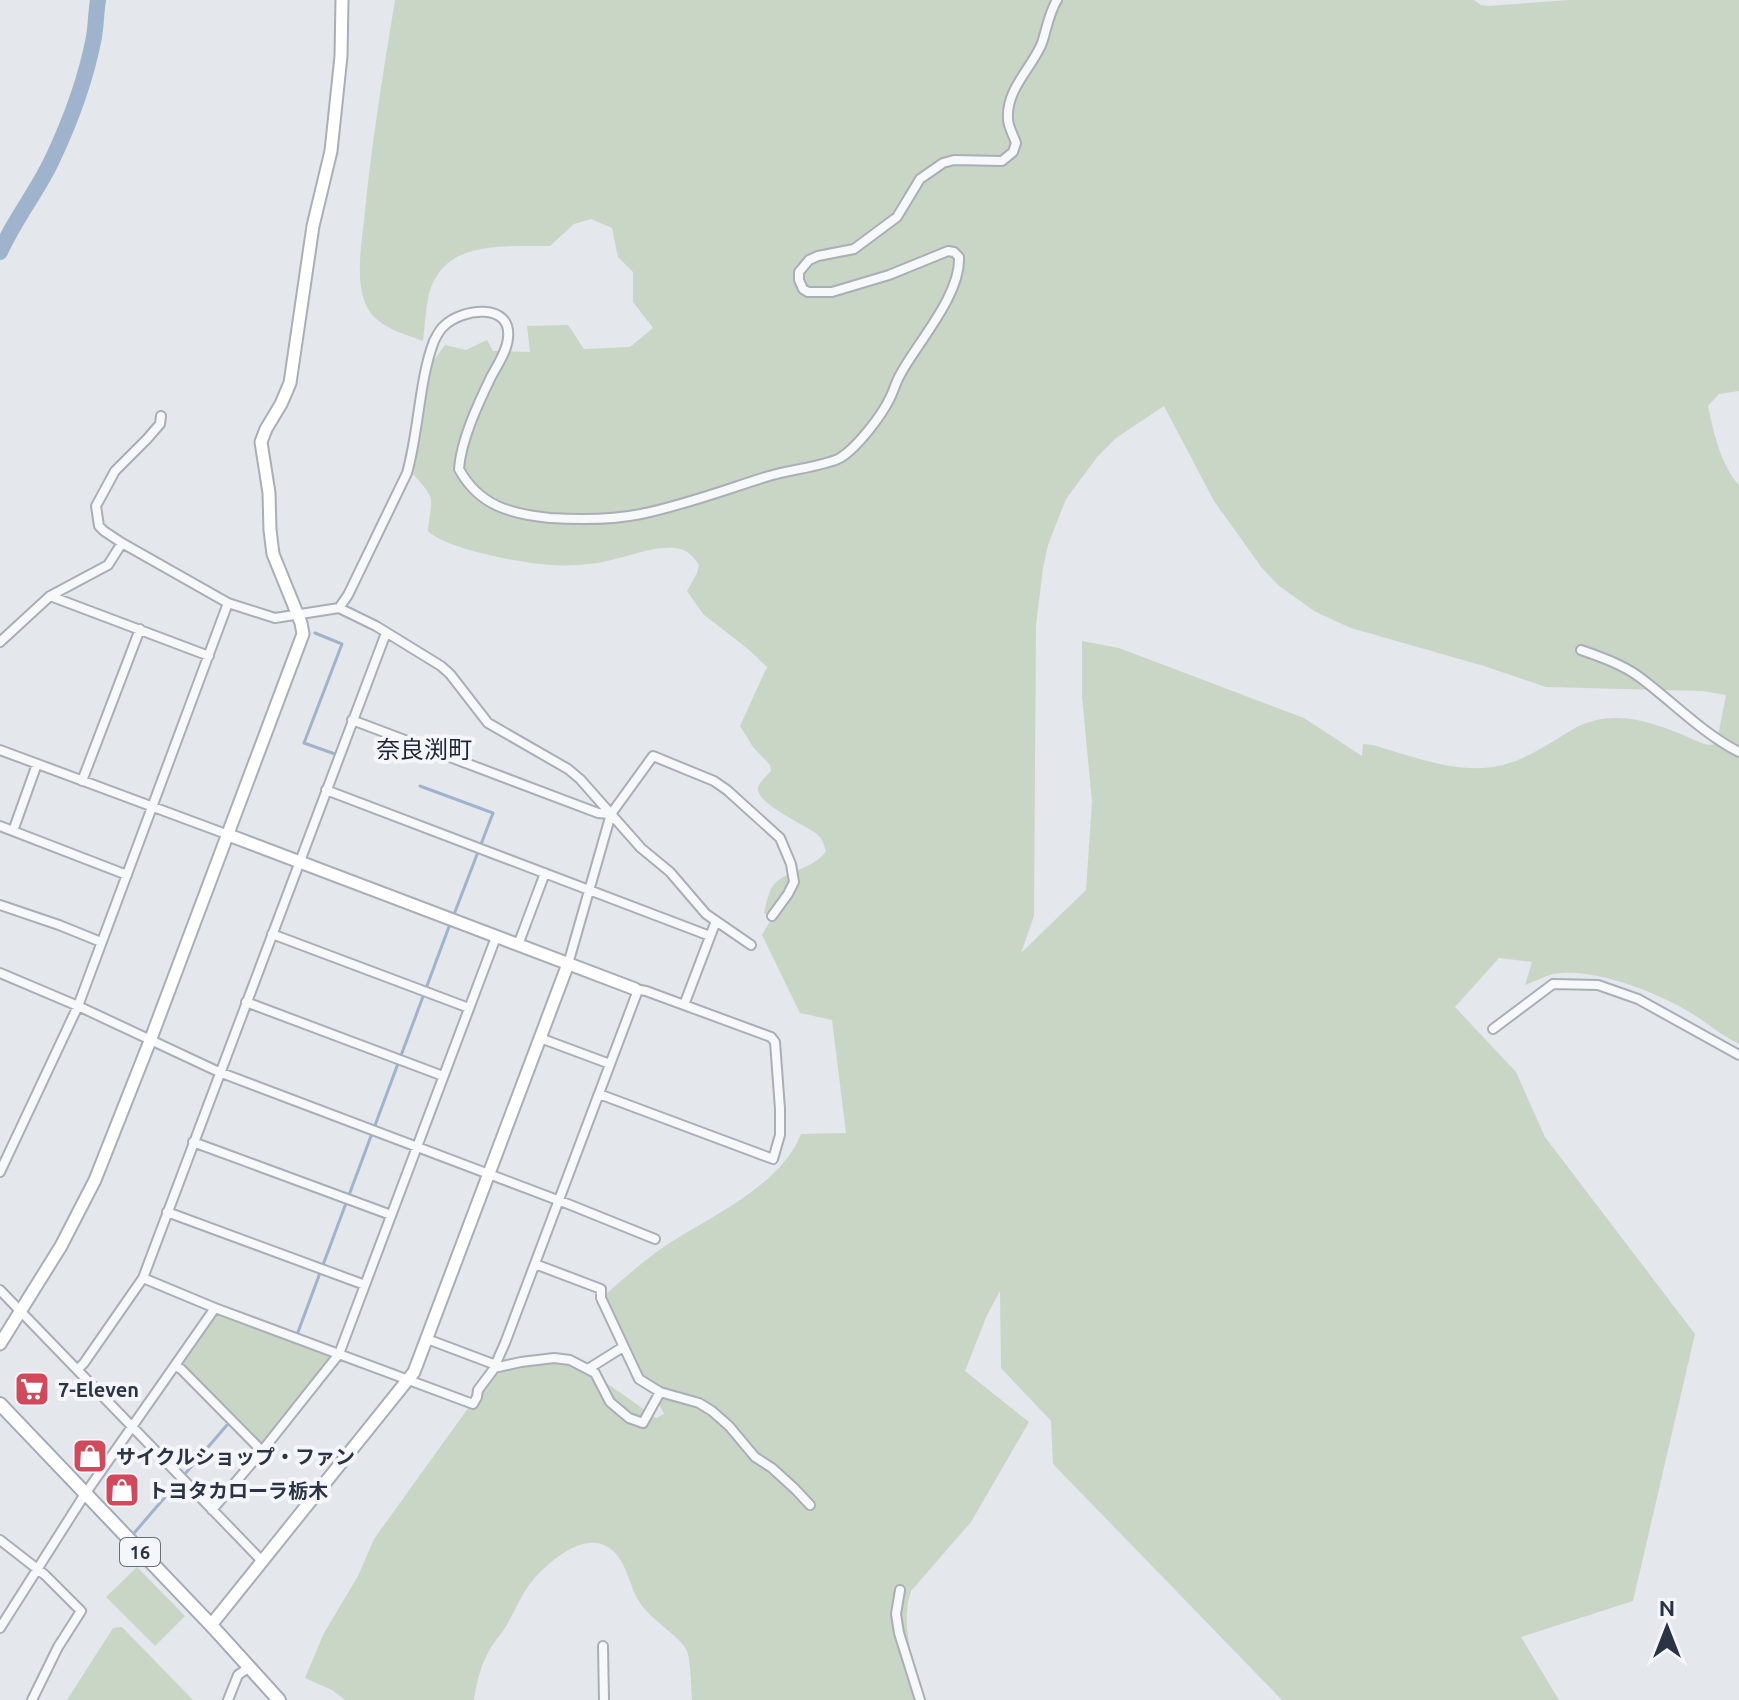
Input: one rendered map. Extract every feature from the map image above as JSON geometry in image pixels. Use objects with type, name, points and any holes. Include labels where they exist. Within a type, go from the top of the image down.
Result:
[{"type":"main road","name":"16","points":[[0,1404],[279,1700]]},
{"type":"street","points":[[0,1344],[61,1246],[95,1180],[303,634],[273,554],[269,493],[261,442],[290,383],[313,226],[331,151],[341,56],[342,0]]},
{"type":"street","points":[[339,608],[407,473],[435,340],[444,326],[464,315],[479,312],[499,314],[504,318],[508,332],[508,341],[485,388],[465,441],[459,469],[465,481],[496,507],[512,513],[568,519],[641,514],[841,457],[866,433],[883,410],[899,376],[938,317],[958,274],[959,257],[948,251],[889,275],[832,292],[808,292],[803,289],[799,272],[809,260],[818,256],[854,249],[897,217],[920,179],[943,163],[954,160],[1002,161],[1013,152],[1016,143],[1008,120],[1011,100],[1019,80],[1041,45],[1057,0]]},
{"type":"street","points":[[161,416],[160,424],[115,471],[96,506],[99,526],[122,543],[228,603],[275,618],[339,608],[386,633],[450,674],[488,723],[580,779],[641,848],[670,872],[706,914],[751,945]]},
{"type":"street","points":[[0,642],[50,596],[108,565],[122,543]]},
{"type":"street","points":[[50,596],[209,656]]},
{"type":"street","points":[[0,1172],[78,1006],[228,603]]},
{"type":"street","points":[[82,781],[140,629]]},
{"type":"street","points":[[78,1369],[143,1278],[386,633]]},
{"type":"street","points":[[1581,650],[1613,661],[1637,675],[1691,720],[1739,752]]},
{"type":"street","points":[[352,720],[598,813],[611,814]]},
{"type":"street","points":[[0,750],[636,990],[771,1037],[775,1042],[780,1109],[780,1135],[773,1159],[599,1094]]},
{"type":"street","points":[[211,1625],[414,1372],[568,964],[611,814],[653,756],[714,781],[780,838],[791,864],[794,882],[772,916]]},
{"type":"street","points":[[13,831],[37,764]]},
{"type":"street","points":[[326,790],[710,936]]},
{"type":"street","points":[[0,826],[127,875]]},
{"type":"street","points":[[518,945],[545,873]]},
{"type":"street","points":[[0,905],[101,942]]},
{"type":"street","points":[[684,1005],[716,921]]},
{"type":"street","points":[[272,934],[469,1008]]},
{"type":"street","points":[[212,1510],[339,1354],[496,937]]},
{"type":"street","points":[[0,973],[219,1072],[655,1239]]},
{"type":"street","points":[[1493,1029],[1553,984],[1598,985],[1638,999],[1739,1055]]},
{"type":"street","points":[[143,1278],[473,1404],[478,1390],[495,1366],[636,990]]},
{"type":"street","points":[[246,1002],[443,1076]]},
{"type":"street","points":[[540,1038],[610,1064]]},
{"type":"street","points":[[193,1142],[391,1215]]},
{"type":"street","points":[[167,1212],[365,1285]]},
{"type":"street","points":[[535,1264],[601,1289],[601,1298],[639,1379],[660,1392],[699,1403],[712,1411],[755,1457],[772,1468],[810,1505]]},
{"type":"street","points":[[0,1290],[263,1562]]},
{"type":"street","points":[[0,1628],[85,1494],[215,1308]]},
{"type":"street","points":[[427,1339],[495,1366],[554,1358],[570,1360],[595,1373],[610,1402],[629,1418],[643,1423],[660,1392]]},
{"type":"street","points":[[588,1369],[623,1347]]},
{"type":"street","points":[[175,1366],[262,1451]]},
{"type":"street","points":[[0,1540],[37,1568],[81,1611],[58,1647],[32,1700]]},
{"type":"street","points":[[900,1590],[896,1614],[899,1633],[920,1700]]},
{"type":"street","points":[[603,1646],[604,1700]]},
{"type":"street","points":[[228,1700],[238,1675],[248,1668]]},
{"type":"green space","points":[[395,0],[1474,0],[1488,6],[1569,0],[1739,0],[1739,391],[1719,394],[1708,406],[1723,458],[1739,485],[1739,1044],[1672,1003],[1640,988],[1604,977],[1569,973],[1550,975],[1525,985],[1532,962],[1499,958],[1455,1007],[1516,1072],[1545,1137],[1695,1334],[1633,1601],[1521,1637],[1559,1700],[1282,1700],[1053,1464],[1051,1421],[1001,1368],[1000,1291],[965,1371],[1029,1422],[971,1522],[911,1591],[907,1632],[924,1700],[692,1700],[689,1662],[684,1646],[640,1603],[623,1564],[613,1551],[597,1543],[586,1543],[566,1552],[529,1585],[487,1655],[479,1674],[474,1700],[345,1700],[332,1690],[305,1678],[324,1633],[358,1576],[374,1539],[502,1361],[540,1360],[572,1366],[601,1380],[656,1418],[664,1414],[603,1297],[657,1252],[761,1185],[791,1153],[801,1134],[846,1133],[832,1020],[800,1013],[762,935],[773,916],[764,913],[772,887],[784,876],[814,862],[826,851],[817,834],[772,806],[759,793],[759,785],[771,771],[770,765],[753,747],[740,726],[767,667],[703,614],[687,591],[697,573],[697,562],[683,550],[664,548],[600,563],[540,564],[505,559],[451,544],[428,531],[430,495],[413,474],[432,363],[445,345],[466,350],[487,340],[493,351],[530,352],[527,326],[568,325],[584,349],[630,347],[653,328],[633,302],[633,272],[618,257],[612,228],[591,219],[574,224],[550,246],[483,249],[453,260],[441,270],[432,285],[423,341],[392,329],[371,314],[361,287],[360,253]],"holes":[[[1164,406],[1214,501],[1262,568],[1278,585],[1314,611],[1351,628],[1546,687],[1703,691],[1726,695],[1718,736],[1710,745],[1657,725],[1608,718],[1591,721],[1525,757],[1493,767],[1447,766],[1363,744],[1362,756],[1304,718],[1119,648],[1082,641],[1082,696],[1092,802],[1086,890],[1021,953],[1034,916],[1036,625],[1048,545],[1066,499],[1098,456],[1116,438]]]},
{"type":"green space","points":[[221,1312],[328,1353],[329,1361],[264,1442],[257,1443],[184,1367],[183,1359],[213,1315]]},
{"type":"green space","points":[[137,1567],[185,1616],[155,1646],[106,1597]]},
{"type":"green space","points":[[122,1627],[193,1700],[67,1700],[113,1628]]},
{"type":"waterway","points":[[0,252],[59,146],[91,53],[98,0]]},
{"type":"waterway","points":[[315,633],[342,644],[304,743],[335,754]]},
{"type":"waterway","points":[[420,786],[493,813],[453,917]]},
{"type":"waterway","points":[[298,1332],[450,924]]},
{"type":"waterway","points":[[135,1532],[227,1425]]},
{"type":"place","name":"7-Eleven","points":[[32,1389]]},
{"type":"place","name":"サイクルショップ・ファン","points":[[90,1456]]},
{"type":"place","name":"トヨタカローラ栃木","points":[[122,1490]]},
{"type":"district","name":"奈良渕町","points":[[424,749]]}]
